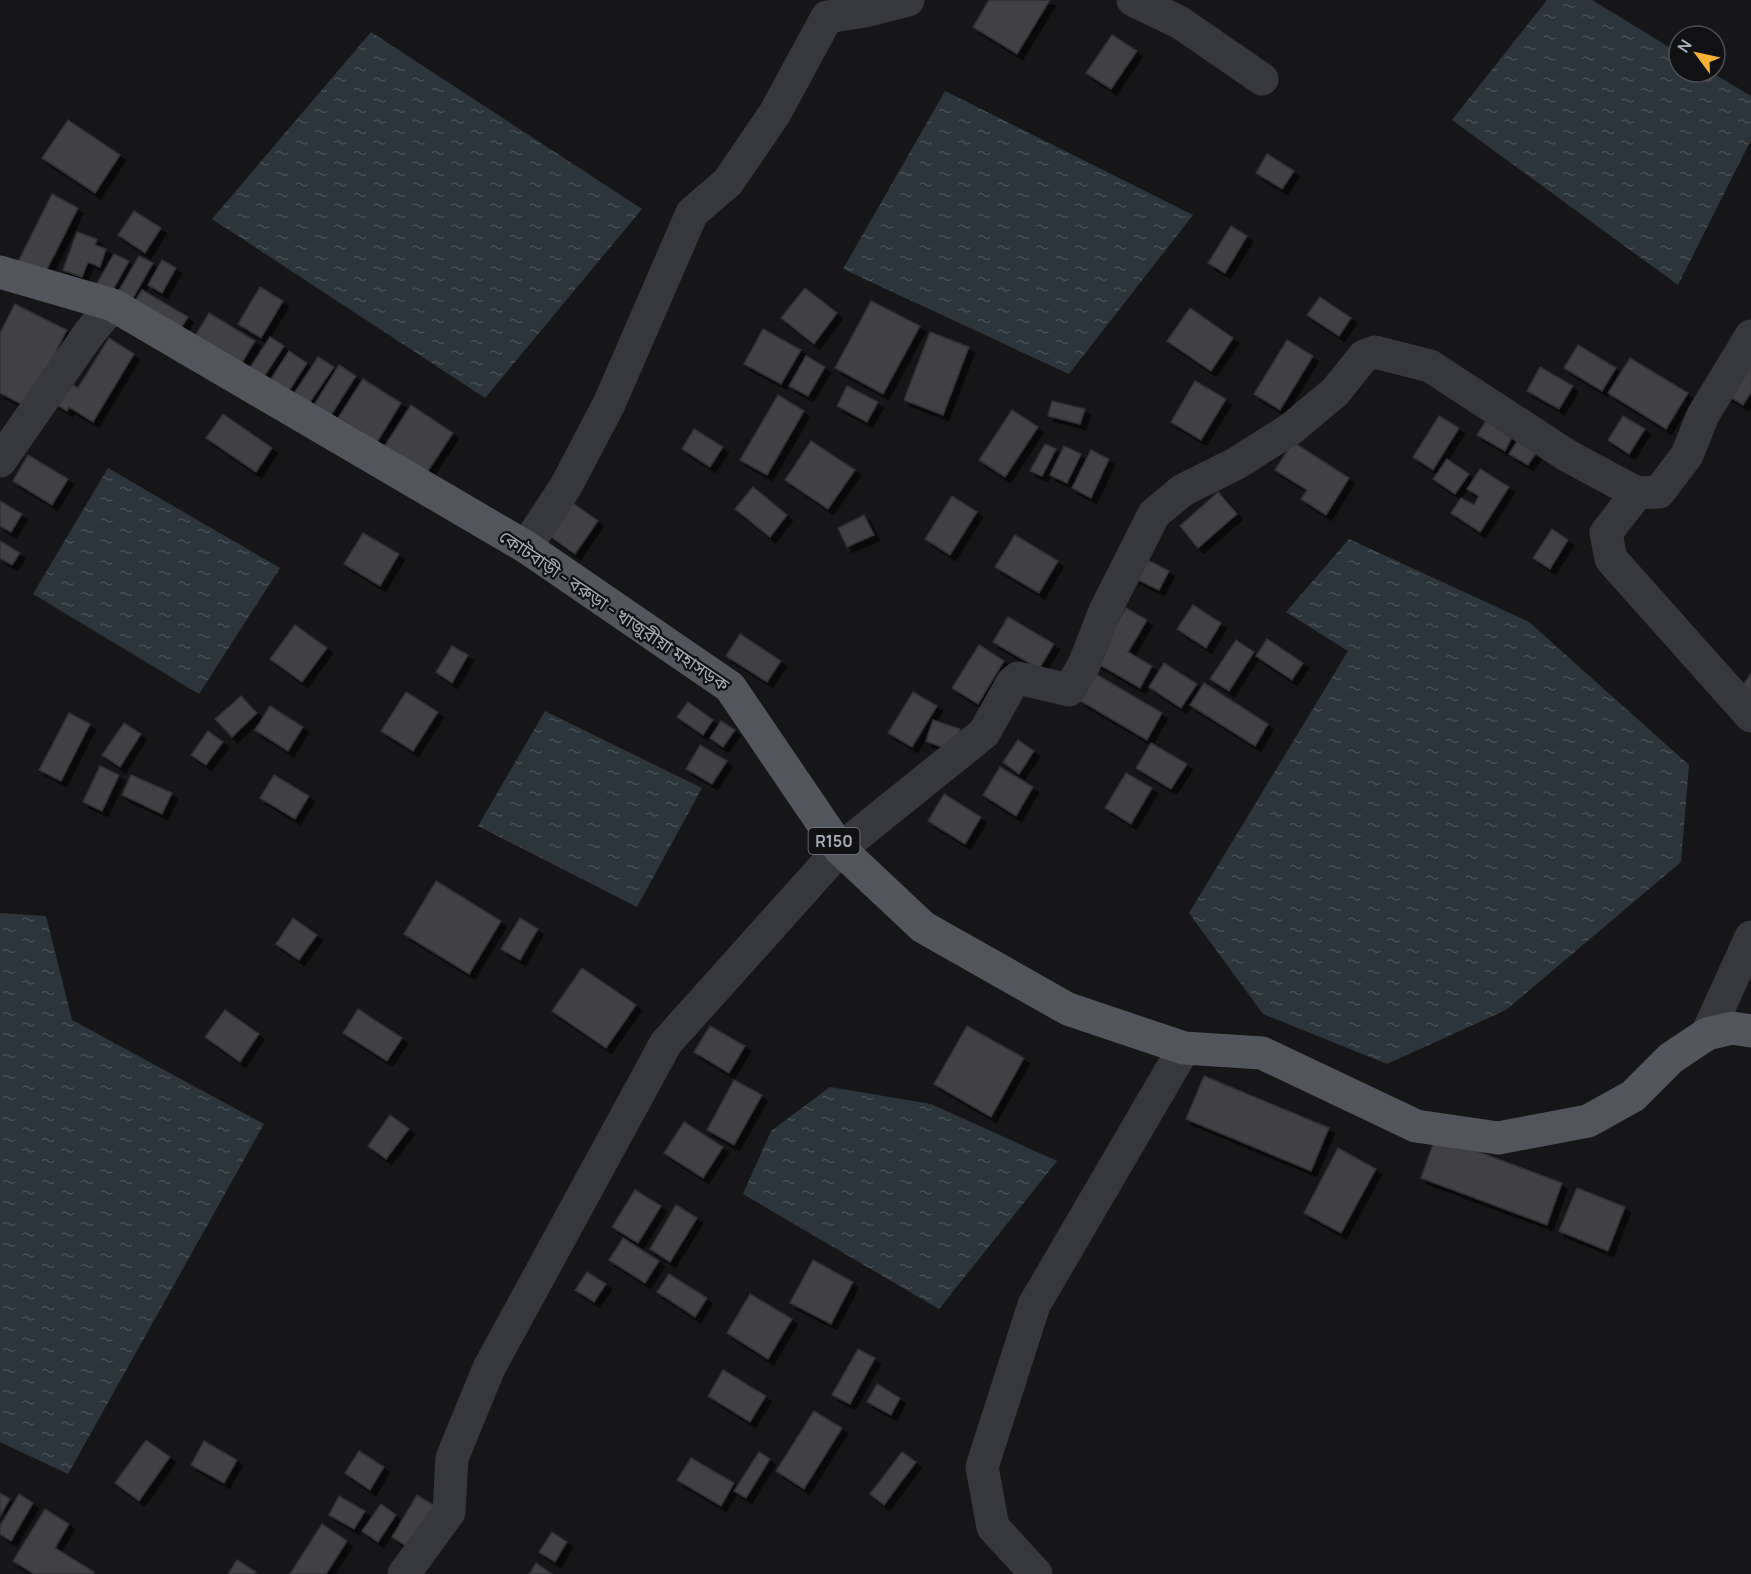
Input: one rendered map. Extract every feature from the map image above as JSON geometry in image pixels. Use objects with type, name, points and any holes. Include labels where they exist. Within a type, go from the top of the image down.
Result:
[{"type":"main road","name":"কোটবাড়ী - বরুড়া - খাজুরীয়া মহাসড়ক","points":[[0,273],[113,305],[526,547],[730,687],[840,849],[923,927],[1068,1009],[1184,1048],[1262,1053],[1416,1126],[1498,1138],[1588,1121],[1633,1096],[1671,1058],[1707,1034],[1732,1028],[1751,1031]]},
{"type":"street","points":[[526,547],[566,486],[609,404],[692,213],[728,182],[775,113],[827,17],[865,11],[908,0]]},
{"type":"street","points":[[1133,0],[1179,22],[1262,79]]},
{"type":"street","points":[[0,461],[90,332],[113,305]]},
{"type":"street","points":[[404,1574],[448,1512],[452,1458],[489,1368],[666,1043],[840,849],[984,733],[1012,683],[1018,678],[1069,690],[1084,665],[1104,611],[1154,514],[1183,490],[1237,464],[1292,428],[1335,392],[1364,356],[1375,352],[1430,366],[1568,456],[1637,493],[1659,492],[1687,455],[1703,415],[1751,336]]},
{"type":"street","points":[[1637,493],[1606,533],[1611,559],[1751,716]]},
{"type":"street","points":[[1707,1034],[1751,937]]},
{"type":"street","points":[[1036,1574],[993,1527],[982,1467],[1034,1305],[1184,1048]]},
{"type":"water","points":[[1547,0],[1592,0],[1667,46],[1667,84],[1727,84],[1727,82],[1751,96],[1751,140],[1678,285],[1452,120]]},
{"type":"water","points":[[371,32],[642,209],[485,398],[212,219]]},
{"type":"water","points":[[945,91],[1193,215],[1069,374],[843,269]]},
{"type":"water","points":[[108,468],[280,568],[199,694],[33,594]]},
{"type":"water","points":[[1349,539],[1529,622],[1689,765],[1681,862],[1506,1010],[1387,1064],[1263,1014],[1189,913],[1348,651],[1286,612]]},
{"type":"water","points":[[545,711],[702,788],[637,907],[478,826]]},
{"type":"water","points":[[0,913],[46,916],[72,1020],[264,1124],[68,1474],[0,1442]]},
{"type":"water","points":[[830,1087],[931,1104],[1057,1161],[939,1309],[743,1194],[771,1131]]},
{"type":"building","points":[[989,0],[1050,0],[1017,54],[973,27]]},
{"type":"building","points":[[1112,35],[1137,51],[1111,89],[1086,73]]},
{"type":"building","points":[[68,120],[120,155],[95,193],[42,158]]},
{"type":"building","points":[[1267,154],[1294,171],[1282,189],[1256,173]]},
{"type":"building","points":[[52,194],[78,208],[42,279],[16,266]]},
{"type":"building","points":[[134,211],[161,228],[145,253],[118,235]]},
{"type":"building","points":[[1231,226],[1247,236],[1225,273],[1208,263]]},
{"type":"building","points":[[77,232],[97,239],[95,245],[106,249],[100,267],[88,262],[82,277],[63,270]]},
{"type":"building","points":[[114,254],[129,261],[110,295],[95,287]]},
{"type":"building","points":[[139,256],[153,263],[129,305],[115,297]]},
{"type":"building","points":[[162,260],[176,268],[162,293],[148,285]]},
{"type":"building","points":[[260,287],[283,301],[261,338],[238,324]]},
{"type":"building","points":[[805,288],[837,313],[814,344],[781,318]]},
{"type":"building","points":[[142,290],[188,317],[179,331],[133,304]]},
{"type":"building","points":[[1320,297],[1351,318],[1339,336],[1307,315]]},
{"type":"building","points":[[871,301],[920,326],[883,394],[835,368]]},
{"type":"building","points":[[15,304],[67,330],[27,407],[0,393],[0,333]]},
{"type":"building","points":[[1190,308],[1233,338],[1211,371],[1167,341]]},
{"type":"building","points":[[209,313],[255,341],[240,366],[194,338]]},
{"type":"building","points":[[763,329],[801,350],[781,384],[744,364]]},
{"type":"building","points":[[930,332],[969,347],[943,415],[904,400]]},
{"type":"building","points":[[270,337],[284,346],[262,380],[248,371]]},
{"type":"building","points":[[109,338],[134,354],[93,422],[69,407],[67,411],[47,399],[61,377],[78,388]]},
{"type":"building","points":[[1287,340],[1313,356],[1280,410],[1254,394]]},
{"type":"building","points":[[1751,342],[1751,392],[1743,405],[1720,391]]},
{"type":"building","points":[[1578,345],[1616,368],[1602,391],[1564,368]]},
{"type":"building","points":[[289,351],[307,363],[287,394],[269,382]]},
{"type":"building","points":[[806,356],[825,367],[808,396],[789,386]]},
{"type":"building","points":[[318,357],[334,367],[308,405],[293,395]]},
{"type":"building","points":[[1630,358],[1688,393],[1666,429],[1608,393]]},
{"type":"building","points":[[339,365],[356,376],[331,415],[314,405]]},
{"type":"building","points":[[1540,367],[1573,386],[1559,409],[1527,391]]},
{"type":"building","points":[[363,379],[401,403],[377,442],[338,418]]},
{"type":"building","points":[[1195,381],[1226,399],[1201,440],[1171,422]]},
{"type":"building","points":[[847,386],[878,402],[867,422],[837,406]]},
{"type":"building","points":[[778,395],[804,411],[767,475],[740,460]]},
{"type":"building","points":[[1052,401],[1085,409],[1080,424],[1048,416]]},
{"type":"building","points":[[411,405],[453,433],[426,474],[384,447]]},
{"type":"building","points":[[1012,410],[1038,427],[1005,477],[979,460]]},
{"type":"building","points":[[223,414],[272,448],[256,472],[206,438]]},
{"type":"building","points":[[1439,416],[1459,428],[1433,470],[1413,457]]},
{"type":"building","points":[[1489,416],[1515,431],[1505,451],[1477,435]]},
{"type":"building","points":[[1623,416],[1645,429],[1629,454],[1608,440]]},
{"type":"building","points":[[694,429],[723,447],[710,467],[682,449]]},
{"type":"building","points":[[1521,435],[1540,447],[1528,465],[1509,454]]},
{"type":"building","points":[[811,441],[855,470],[828,509],[785,480]]},
{"type":"building","points":[[1293,442],[1349,478],[1326,515],[1301,499],[1307,490],[1275,470]]},
{"type":"building","points":[[1045,444],[1056,449],[1042,476],[1030,471]]},
{"type":"building","points":[[1064,446],[1081,454],[1067,483],[1050,475]]},
{"type":"building","points":[[1091,450],[1109,459],[1091,498],[1072,488]]},
{"type":"building","points":[[28,455],[68,479],[52,505],[13,481]]},
{"type":"building","points":[[1447,459],[1469,474],[1455,494],[1433,479]]},
{"type":"building","points":[[1480,469],[1509,487],[1480,532],[1451,513],[1461,498],[1474,505],[1479,496],[1467,489]]},
{"type":"building","points":[[753,487],[787,515],[770,537],[735,509]]},
{"type":"building","points":[[1218,492],[1237,514],[1198,548],[1180,526]]},
{"type":"building","points":[[952,496],[977,512],[950,555],[925,539]]},
{"type":"building","points":[[0,501],[22,514],[11,532],[0,526]]},
{"type":"building","points":[[570,501],[598,521],[575,554],[547,534]]},
{"type":"building","points":[[864,515],[874,535],[847,547],[838,528]]},
{"type":"building","points":[[1552,529],[1568,540],[1550,569],[1533,558]]},
{"type":"building","points":[[363,533],[399,554],[380,586],[344,564]]},
{"type":"building","points":[[1015,535],[1058,561],[1039,593],[995,567]]},
{"type":"building","points":[[0,541],[20,553],[12,565],[0,558]]},
{"type":"building","points":[[1144,558],[1169,571],[1159,590],[1134,578]]},
{"type":"building","points":[[1193,605],[1221,623],[1206,648],[1177,629]]},
{"type":"building","points":[[1126,608],[1147,620],[1128,652],[1152,666],[1140,688],[1095,662]]},
{"type":"building","points":[[1008,617],[1054,644],[1039,669],[993,642]]},
{"type":"building","points":[[295,625],[327,648],[302,682],[270,659]]},
{"type":"building","points":[[740,634],[781,661],[767,682],[726,656]]},
{"type":"building","points":[[1267,639],[1303,663],[1292,680],[1256,656]]},
{"type":"building","points":[[1236,640],[1254,652],[1229,691],[1210,679]]},
{"type":"building","points":[[979,645],[1004,661],[978,704],[952,688]]},
{"type":"building","points":[[452,646],[468,655],[452,683],[436,672]]},
{"type":"building","points":[[1164,663],[1197,684],[1181,708],[1149,687]]},
{"type":"building","points":[[1094,673],[1162,713],[1147,740],[1079,700]]},
{"type":"building","points":[[1751,673],[1751,693],[1742,687]]},
{"type":"building","points":[[1204,683],[1268,724],[1255,746],[1190,705]]},
{"type":"building","points":[[406,692],[438,712],[413,751],[381,731]]},
{"type":"building","points":[[913,692],[937,706],[912,747],[888,733]]},
{"type":"building","points":[[241,696],[257,713],[232,737],[215,719]]},
{"type":"building","points":[[688,702],[713,720],[703,735],[677,717]]},
{"type":"building","points":[[270,706],[303,727],[288,751],[255,730]]},
{"type":"building","points":[[69,713],[90,724],[61,781],[39,770]]},
{"type":"building","points":[[933,720],[960,729],[952,751],[926,741]]},
{"type":"building","points":[[721,721],[735,730],[723,747],[710,738]]},
{"type":"building","points":[[124,723],[141,734],[120,767],[102,755]]},
{"type":"building","points":[[208,731],[223,742],[206,765],[191,755]]},
{"type":"building","points":[[1018,740],[1034,751],[1019,774],[1003,762]]},
{"type":"building","points":[[1151,743],[1187,764],[1171,789],[1136,768]]},
{"type":"building","points":[[700,745],[727,761],[712,784],[686,769]]},
{"type":"building","points":[[100,766],[119,775],[102,811],[83,802]]},
{"type":"building","points":[[1000,767],[1033,787],[1016,816],[983,795]]},
{"type":"building","points":[[1126,773],[1152,788],[1131,824],[1105,808]]},
{"type":"building","points":[[131,775],[172,793],[162,814],[122,795]]},
{"type":"building","points":[[274,775],[309,796],[295,819],[260,798]]},
{"type":"building","points":[[944,794],[981,817],[965,844],[928,821]]},
{"type":"building","points":[[436,881],[501,921],[469,974],[404,934]]},
{"type":"building","points":[[293,918],[317,935],[299,960],[276,944]]},
{"type":"building","points":[[520,918],[538,929],[520,960],[501,949]]},
{"type":"building","points":[[582,968],[636,1005],[606,1048],[552,1011]]},
{"type":"building","points":[[358,1009],[402,1038],[387,1061],[343,1033]]},
{"type":"building","points":[[225,1010],[259,1034],[240,1062],[205,1037]]},
{"type":"building","points":[[710,1026],[745,1046],[729,1073],[694,1052]]},
{"type":"building","points":[[967,1026],[1024,1058],[991,1117],[934,1084]]},
{"type":"building","points":[[1204,1076],[1329,1128],[1311,1171],[1186,1119]]},
{"type":"building","points":[[734,1080],[762,1095],[734,1145],[707,1130]]},
{"type":"building","points":[[390,1115],[409,1129],[386,1159],[368,1146]]},
{"type":"building","points":[[684,1122],[723,1147],[703,1178],[664,1153]]},
{"type":"building","points":[[1436,1136],[1562,1183],[1547,1225],[1421,1178]]},
{"type":"building","points":[[1338,1148],[1376,1169],[1341,1233],[1304,1213]]},
{"type":"building","points":[[1577,1188],[1625,1207],[1608,1251],[1559,1231]]},
{"type":"building","points":[[635,1190],[661,1206],[638,1243],[612,1227]]},
{"type":"building","points":[[676,1205],[697,1218],[670,1262],[650,1249]]},
{"type":"building","points":[[623,1238],[659,1261],[645,1283],[609,1260]]},
{"type":"building","points":[[813,1260],[853,1282],[831,1324],[790,1303]]},
{"type":"building","points":[[587,1272],[606,1284],[594,1302],[575,1290]]},
{"type":"building","points":[[669,1274],[707,1298],[695,1317],[657,1292]]},
{"type":"building","points":[[750,1294],[792,1319],[768,1359],[727,1333]]},
{"type":"building","points":[[858,1349],[875,1358],[850,1404],[832,1395]]},
{"type":"building","points":[[723,1370],[766,1396],[750,1422],[708,1396]]},
{"type":"building","points":[[877,1384],[900,1398],[891,1415],[867,1402]]},
{"type":"building","points":[[814,1411],[842,1428],[804,1489],[776,1471]]},
{"type":"building","points":[[146,1440],[170,1457],[139,1501],[115,1483]]},
{"type":"building","points":[[204,1441],[237,1460],[224,1483],[191,1465]]},
{"type":"building","points":[[359,1451],[384,1467],[370,1490],[345,1473]]},
{"type":"building","points":[[759,1452],[770,1459],[746,1498],[734,1491]]},
{"type":"building","points":[[902,1452],[916,1462],[884,1505],[870,1494]]},
{"type":"building","points":[[691,1458],[734,1483],[721,1506],[677,1480]]},
{"type":"building","points":[[0,1493],[10,1499],[0,1516]]},
{"type":"building","points":[[19,1494],[33,1503],[11,1541],[0,1534],[0,1526]]},
{"type":"building","points":[[417,1495],[443,1511],[417,1553],[392,1537]]},
{"type":"building","points":[[339,1496],[365,1511],[354,1529],[329,1515]]},
{"type":"building","points":[[381,1504],[396,1515],[378,1542],[362,1531]]},
{"type":"building","points":[[45,1509],[69,1524],[55,1548],[94,1572],[93,1574],[34,1574],[13,1561]]},
{"type":"building","points":[[322,1524],[347,1541],[326,1574],[290,1574]]},
{"type":"building","points":[[552,1532],[567,1542],[555,1562],[539,1552]]},
{"type":"building","points":[[237,1560],[256,1572],[254,1574],[228,1574]]},
{"type":"building","points":[[536,1563],[552,1574],[529,1574]]}]
